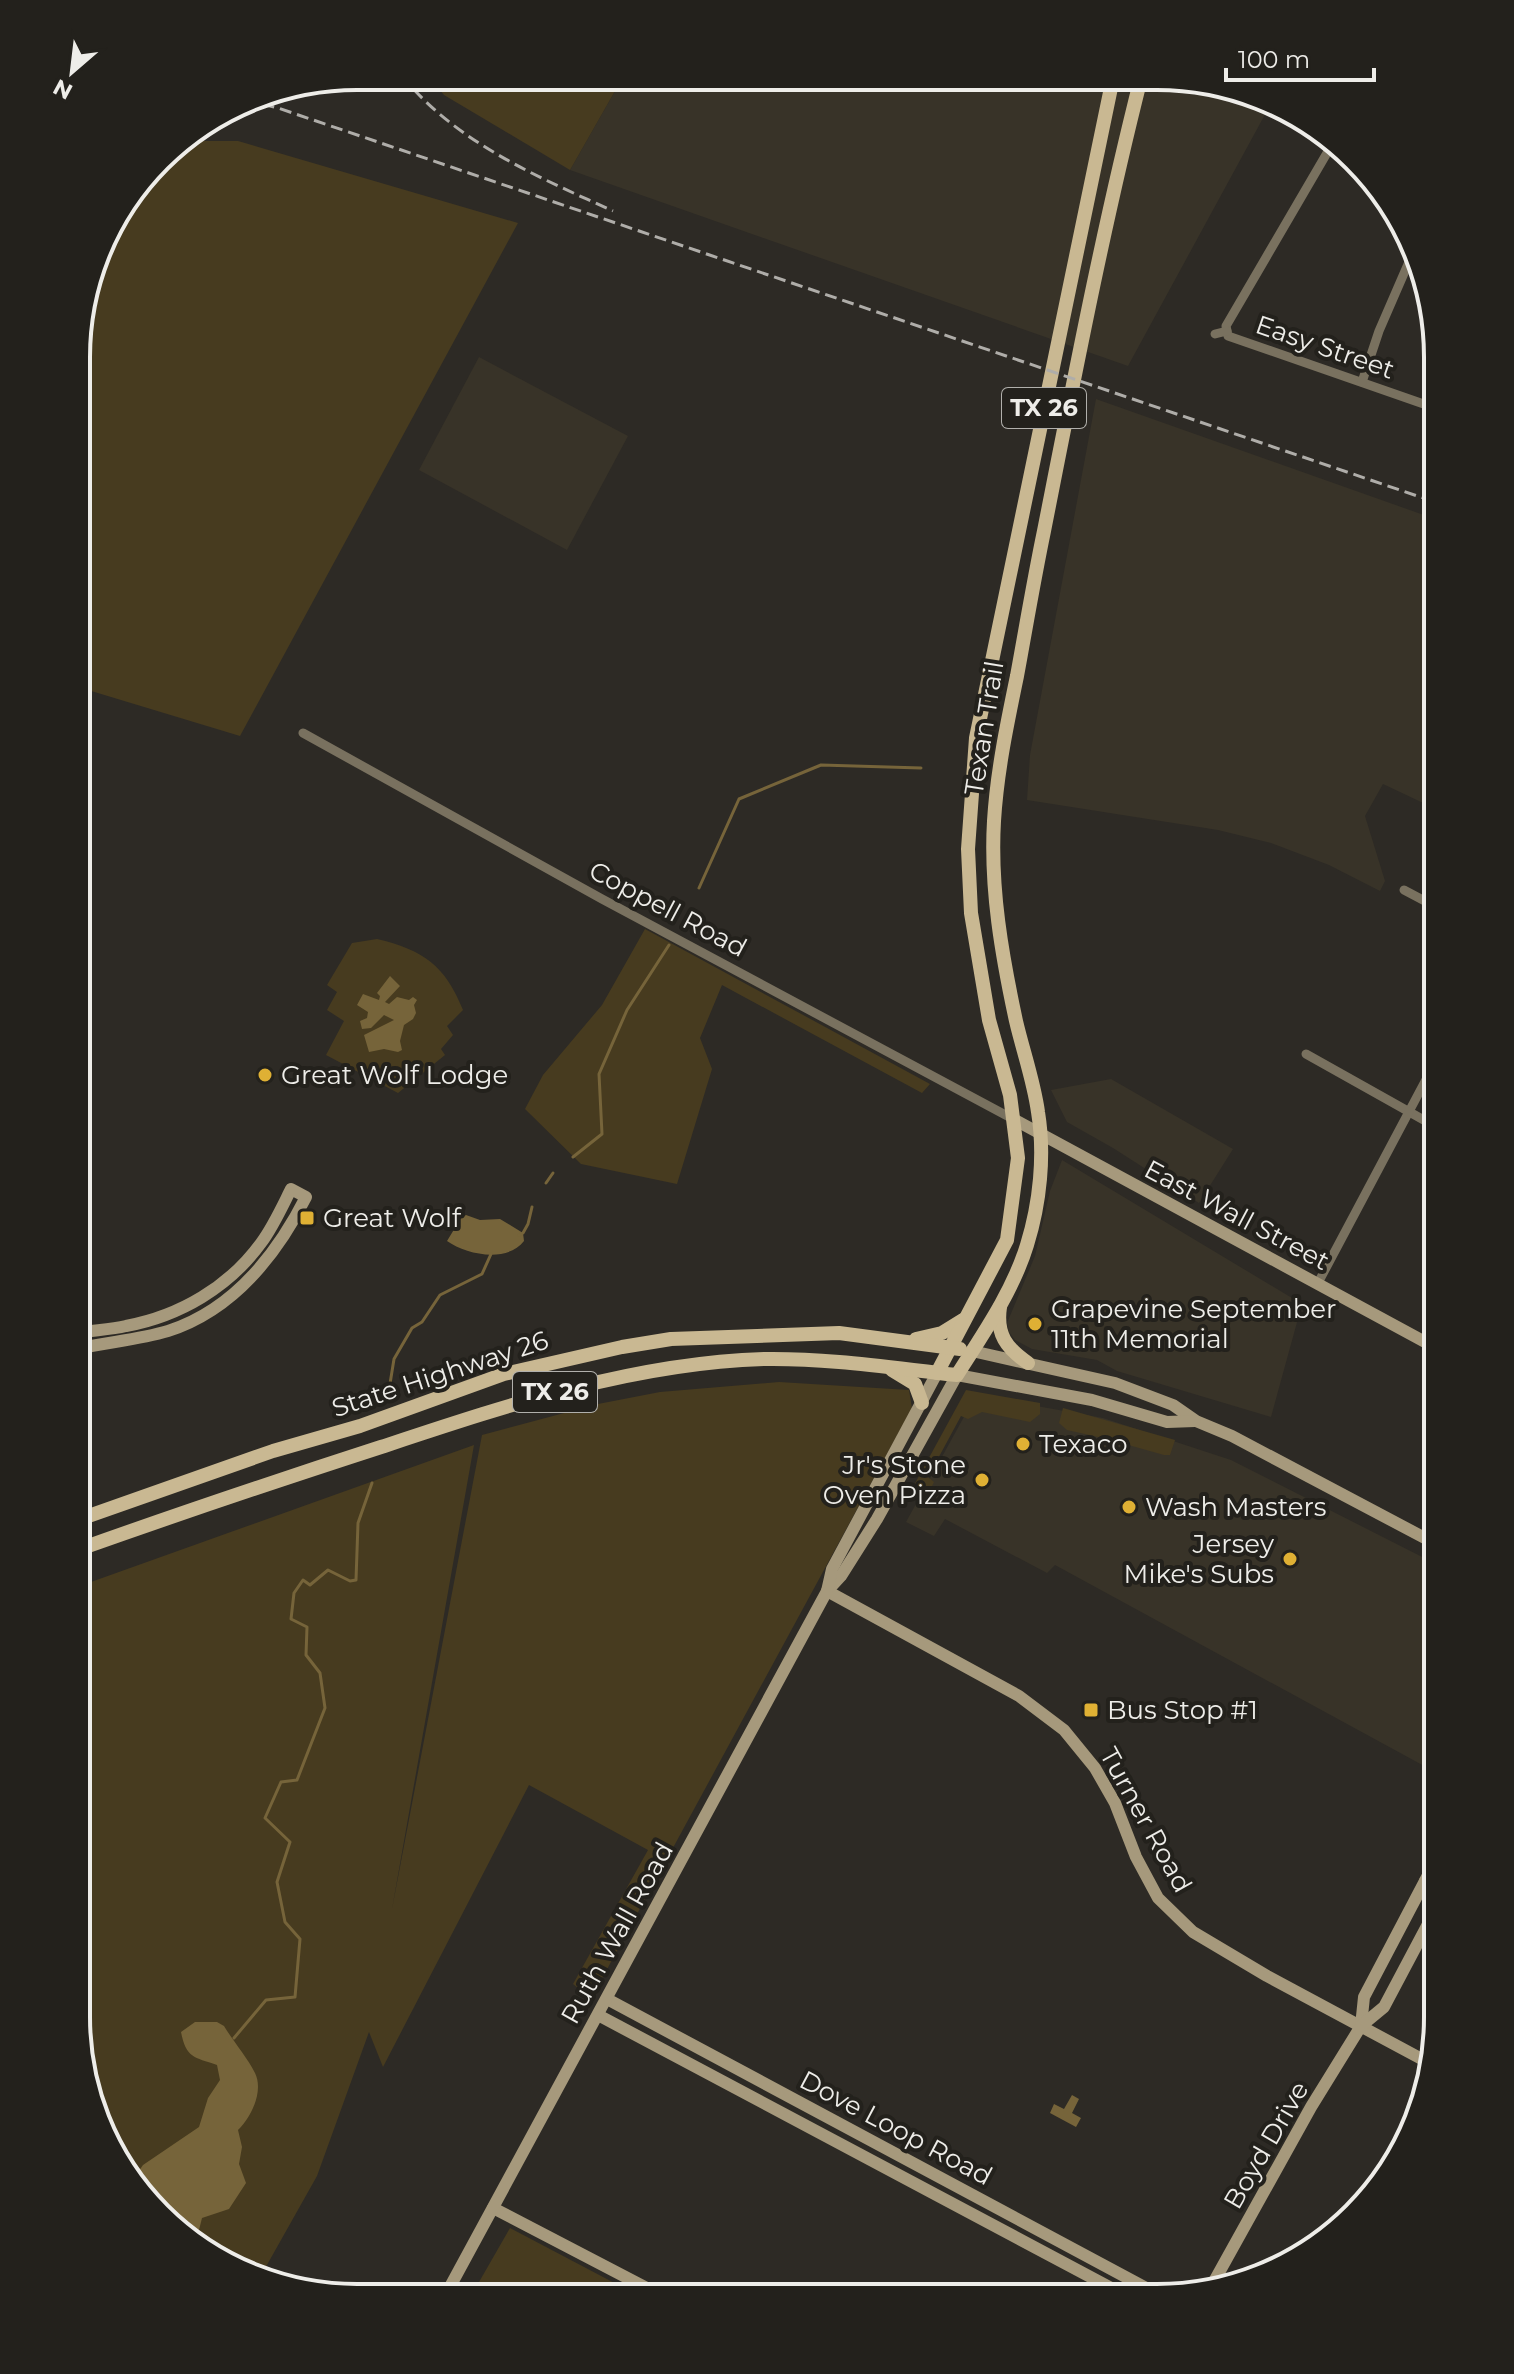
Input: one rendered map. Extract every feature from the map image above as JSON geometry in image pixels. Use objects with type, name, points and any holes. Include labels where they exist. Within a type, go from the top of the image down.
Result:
[{"type":"main road","name":"Texan Trail","points":[[937,1373],[1007,1240],[1018,1158],[1015,1120],[989,1020],[971,913],[968,849],[976,738],[1110,90]]},
{"type":"main road","name":"Texan Trail","points":[[957,1375],[1018,1269],[1033,1218],[1041,1163],[1038,1111],[999,930],[994,822],[1007,723],[1046,520],[1099,253],[1138,90]]},
{"type":"main road","points":[[969,822],[994,822]]},
{"type":"main road","points":[[1000,1304],[1001,1335],[1012,1352],[1028,1363]]},
{"type":"main road","name":"TX 26","points":[[897,1339],[916,1339],[942,1333],[967,1317]]},
{"type":"main road","name":"State Highway 26","points":[[90,1516],[360,1426],[504,1374],[622,1347],[671,1339],[839,1333],[972,1351]]},
{"type":"main road","name":"State Highway 26","points":[[90,1546],[502,1406],[598,1382],[706,1364],[762,1359],[823,1359],[957,1375]]},
{"type":"main road","points":[[877,1364],[915,1384],[922,1403]]},
{"type":"main road","points":[[295,1446],[303,1473]]},
{"type":"street","name":"Easy Street","points":[[1328,152],[1247,287],[1226,326],[1228,336],[1424,404]]},
{"type":"street","points":[[1362,382],[1379,331],[1408,265]]},
{"type":"street","points":[[1215,334],[1227,331]]},
{"type":"street","name":"Coppell Road","points":[[303,733],[602,899],[1015,1120]]},
{"type":"street","points":[[1404,890],[1424,900]]},
{"type":"street","points":[[1306,1054],[1424,1120]]},
{"type":"street","points":[[1318,1283],[1424,1084]]},
{"type":"street","name":"East Wall Street","points":[[1015,1120],[1423,1341]]},
{"type":"street","points":[[90,1331],[127,1326],[163,1316],[201,1299],[237,1273],[263,1241],[291,1189],[306,1197],[277,1247],[247,1283],[209,1313],[169,1331],[90,1346]]},
{"type":"street","points":[[972,1351],[1115,1383],[1173,1405],[1196,1421],[1232,1436],[1423,1537]]},
{"type":"street","name":"Ruth Wall Road","points":[[827,1591],[832,1569],[937,1373]]},
{"type":"street","points":[[957,1375],[1092,1400],[1167,1422],[1196,1421]]},
{"type":"street","name":"Ruth Wall Road","points":[[452,2284],[827,1591],[841,1576],[883,1510],[957,1375]]},
{"type":"street","name":"Turner Road","points":[[827,1591],[1039,1709],[1071,1737],[1095,1768],[1115,1803],[1136,1857],[1158,1898],[1193,1932],[1263,1974],[1421,2058]]},
{"type":"street","name":"Boyd Drive","points":[[1361,2026],[1364,1997],[1423,1896]]},
{"type":"street","name":"Boyd Drive","points":[[1216,2277],[1311,2107],[1361,2026],[1384,2007],[1423,1933]]},
{"type":"street","name":"Dove Loop Road","points":[[607,1999],[1139,2284]]},
{"type":"street","name":"Dove Loop Road","points":[[598,2015],[1104,2284]]},
{"type":"street","points":[[779,2110],[789,2095]]},
{"type":"street","points":[[493,2208],[639,2284]]},
{"type":"street","points":[[1005,2230],[1013,2217]]},
{"type":"shaded area","points":[[1157,90],[1192,92],[1226,99],[1266,113],[1128,366],[570,170],[615,91]]},
{"type":"shaded area","points":[[441,91],[615,91],[570,170]]},
{"type":"shaded area","points":[[200,141],[238,141],[518,223],[240,736],[90,691],[92,322],[104,271],[126,223],[156,181]]},
{"type":"shaded area","points":[[479,357],[628,436],[567,550],[419,470]]},
{"type":"shaded area","points":[[1096,399],[1424,515],[1424,803],[1383,784],[1365,816],[1385,881],[1380,891],[1329,865],[1271,843],[1218,830],[1027,800],[1030,755]]},
{"type":"shaded area","points":[[645,929],[930,1084],[922,1093],[722,985],[700,1038],[712,1069],[677,1184],[581,1164],[525,1109],[543,1075],[602,1005]]},
{"type":"shaded area","points":[[377,939],[407,948],[430,962],[448,981],[463,1010],[447,1026],[453,1035],[441,1049],[445,1055],[398,1093],[326,1055],[344,1021],[327,1010],[337,992],[327,985],[352,943]]},
{"type":"shaded area","points":[[390,976],[400,986],[385,1002],[389,1004],[397,997],[409,1000],[413,997],[417,1000],[414,1005],[416,1013],[404,1025],[400,1041],[402,1050],[369,1052],[364,1035],[394,1020],[384,1015],[371,1028],[362,1029],[360,1021],[367,1018],[368,1012],[357,1005],[363,994],[379,1000],[377,993]]},
{"type":"shaded area","points":[[1111,1079],[1233,1149],[1199,1203],[1067,1122],[1051,1090]]},
{"type":"shaded area","points":[[1062,1160],[1302,1304],[1271,1417],[1117,1371],[1097,1360],[1032,1349],[1015,1340],[1007,1323],[1035,1256],[1050,1191]]},
{"type":"shaded area","points":[[466,1215],[480,1220],[500,1219],[523,1233],[524,1241],[517,1248],[497,1254],[476,1253],[455,1246],[447,1241]]},
{"type":"shaded area","points":[[779,1382],[909,1390],[912,1408],[599,1984],[592,1988],[588,1996],[573,1984],[648,1850],[529,1785],[383,2067],[369,2032],[317,2176],[266,2268],[255,2264],[194,2229],[145,2180],[110,2119],[99,2086],[90,2017],[90,1582],[474,1445],[392,1909],[482,1435],[598,1404],[660,1392]]},
{"type":"shaded area","points":[[966,1390],[1040,1403],[1040,1414],[1030,1422],[982,1412],[968,1419],[961,1416],[928,1477],[934,1482],[931,1488],[921,1492],[913,1487]]},
{"type":"shaded area","points":[[976,1395],[1103,1418],[1231,1460],[1423,1558],[1423,1765],[1055,1565],[1047,1573],[945,1519],[934,1536],[906,1522]]},
{"type":"shaded area","points":[[1063,1408],[1175,1440],[1170,1455],[1067,1430],[1059,1423]]},
{"type":"shaded area","points":[[195,2022],[217,2022],[224,2026],[252,2067],[258,2088],[251,2111],[238,2130],[242,2147],[239,2164],[246,2183],[229,2209],[202,2218],[199,2232],[168,2206],[139,2171],[199,2127],[208,2098],[220,2080],[217,2065],[189,2052],[181,2032]]},
{"type":"shaded area","points":[[1072,2095],[1079,2099],[1072,2113],[1081,2118],[1076,2127],[1050,2113],[1054,2104],[1064,2109]]},
{"type":"shaded area","points":[[510,2228],[616,2284],[478,2284]]},
{"type":"waterway","points":[[699,888],[739,799],[821,765],[921,768]]},
{"type":"waterway","points":[[573,1157],[602,1134],[599,1074],[627,1010],[669,945]]},
{"type":"waterway","points":[[546,1183],[553,1173]]},
{"type":"waterway","points":[[519,1235],[528,1224],[532,1207]]},
{"type":"waterway","points":[[389,1390],[394,1359],[412,1328],[422,1322],[440,1295],[482,1274],[491,1254]]},
{"type":"waterway","points":[[234,2038],[266,2000],[295,1997],[300,1939],[285,1922],[277,1882],[290,1842],[265,1818],[281,1782],[297,1780],[325,1708],[320,1673],[306,1655],[307,1627],[291,1619],[294,1593],[303,1580],[310,1585],[328,1570],[350,1581],[356,1580],[358,1523],[372,1483]]},
{"type":"railway","points":[[416,91],[447,120],[499,156],[613,211]]},
{"type":"railway","points":[[268,106],[1424,498]]},
{"type":"place","name":"Great Wolf Lodge","points":[[265,1075]]},
{"type":"place","name":"Great Wolf","points":[[307,1218]]},
{"type":"place","name":"Grapevine September 11th Memorial","points":[[1035,1324]]},
{"type":"place","name":"Texaco","points":[[1023,1444]]},
{"type":"place","name":"Jr's Stone Oven Pizza","points":[[982,1480]]},
{"type":"place","name":"Wash Masters","points":[[1129,1507]]},
{"type":"place","name":"Jersey Mike's Subs","points":[[1290,1559]]},
{"type":"place","name":"Bus Stop #1","points":[[1091,1710]]}]
